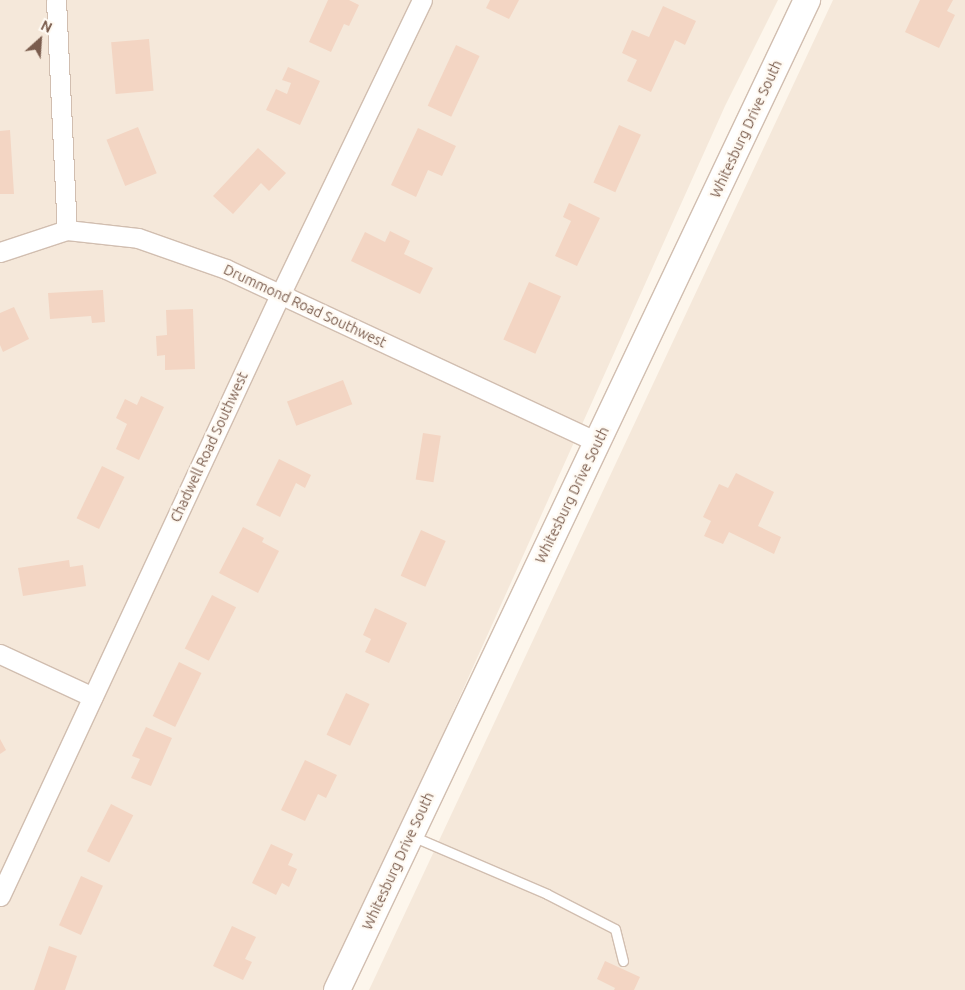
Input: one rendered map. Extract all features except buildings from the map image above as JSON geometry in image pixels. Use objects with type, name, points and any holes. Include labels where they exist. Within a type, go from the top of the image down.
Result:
[{"type":"main road","name":"Whitesburg Drive South","points":[[337,990],[807,0]]},
{"type":"street","points":[[56,0],[66,230]]},
{"type":"street","name":"Chadwell Road Southwest","points":[[0,896],[280,295],[422,0]]},
{"type":"street","name":"Drummond Road Southwest","points":[[0,252],[66,230],[138,238],[226,269],[597,442]]},
{"type":"street","points":[[0,654],[93,697]]},
{"type":"lane","points":[[410,834],[547,894],[615,929],[623,962]]},
{"type":"shaded area","points":[[0,0],[778,0],[725,106],[328,990],[0,990]]},
{"type":"shaded area","points":[[833,0],[965,0],[965,990],[369,990]]}]
